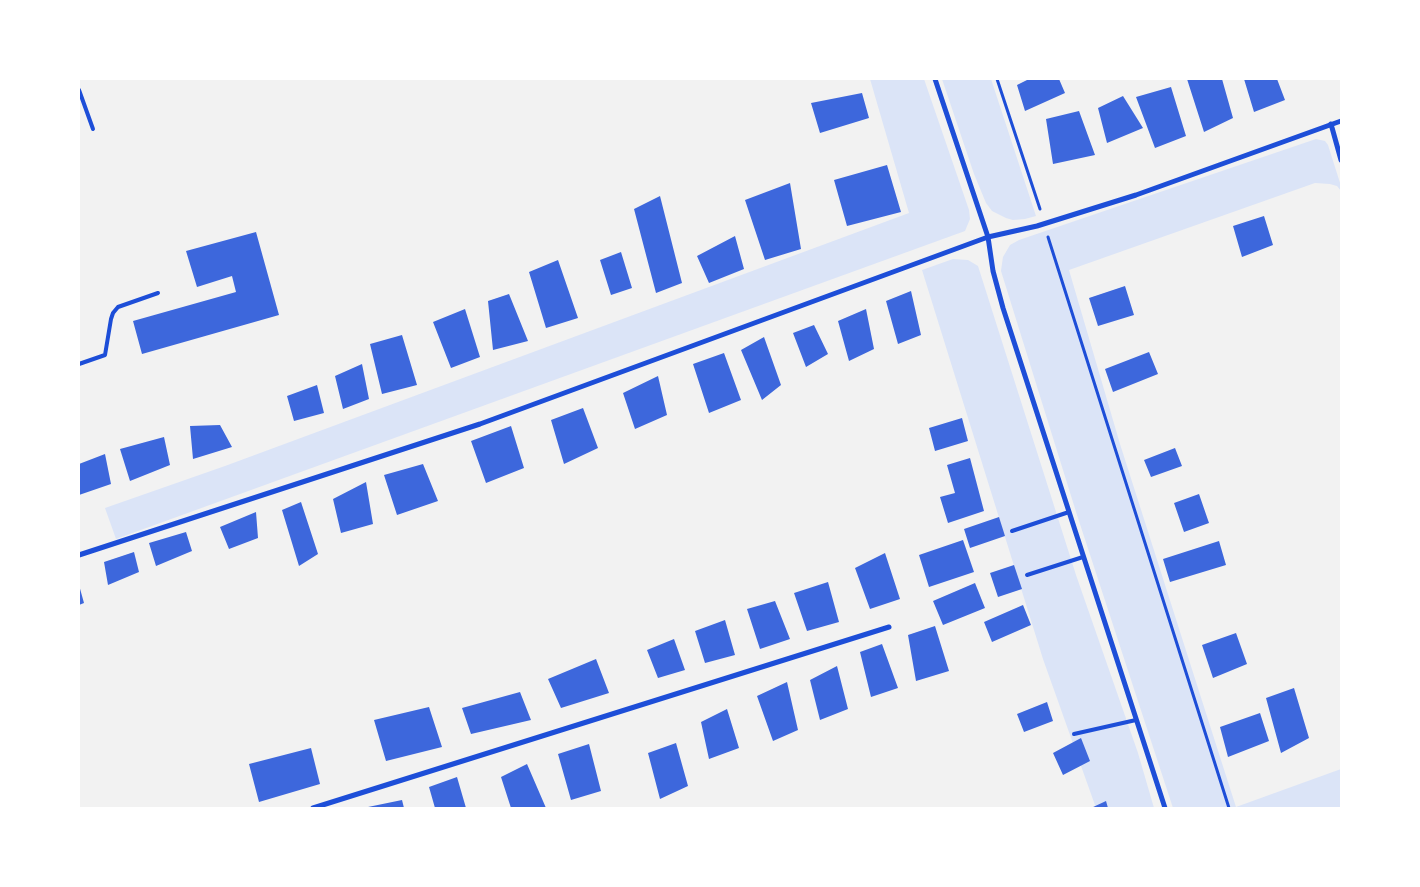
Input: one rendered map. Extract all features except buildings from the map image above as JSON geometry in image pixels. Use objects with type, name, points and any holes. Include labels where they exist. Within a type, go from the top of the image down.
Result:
[{"type":"street","points":[[935,79],[988,238],[993,271],[1002,308],[1165,808]]},
{"type":"street","points":[[79,555],[480,424],[988,238],[1136,195],[1341,121]]},
{"type":"street","points":[[1331,124],[1341,160]]},
{"type":"street","points":[[313,808],[888,627]]},
{"type":"lane","points":[[79,90],[93,130]]},
{"type":"lane","points":[[79,364],[106,355],[111,319],[118,307],[158,293]]},
{"type":"lane","points":[[1012,531],[1069,512]]},
{"type":"lane","points":[[1027,575],[1084,557]]},
{"type":"lane","points":[[1074,734],[1136,720]]},
{"type":"path","points":[[997,79],[1229,808]]},
{"type":"shaded area","points":[[870,79],[924,79],[969,210],[970,219],[965,231],[116,539],[105,508],[225,466],[909,213]]},
{"type":"shaded area","points":[[942,79],[991,79],[1036,216],[1013,220],[992,211],[986,203],[974,174]]},
{"type":"shaded area","points":[[1316,139],[1325,141],[1328,145],[1341,191],[1337,186],[1315,183],[1069,270],[1120,444],[1236,807],[1341,769],[1341,807],[1338,808],[1173,808],[1077,515],[1001,271],[1003,257],[1010,245],[1019,240]]},
{"type":"shaded area","points":[[953,259],[968,260],[978,266],[1076,575],[1138,753],[1154,808],[1096,808],[1043,659],[922,270]]}]
